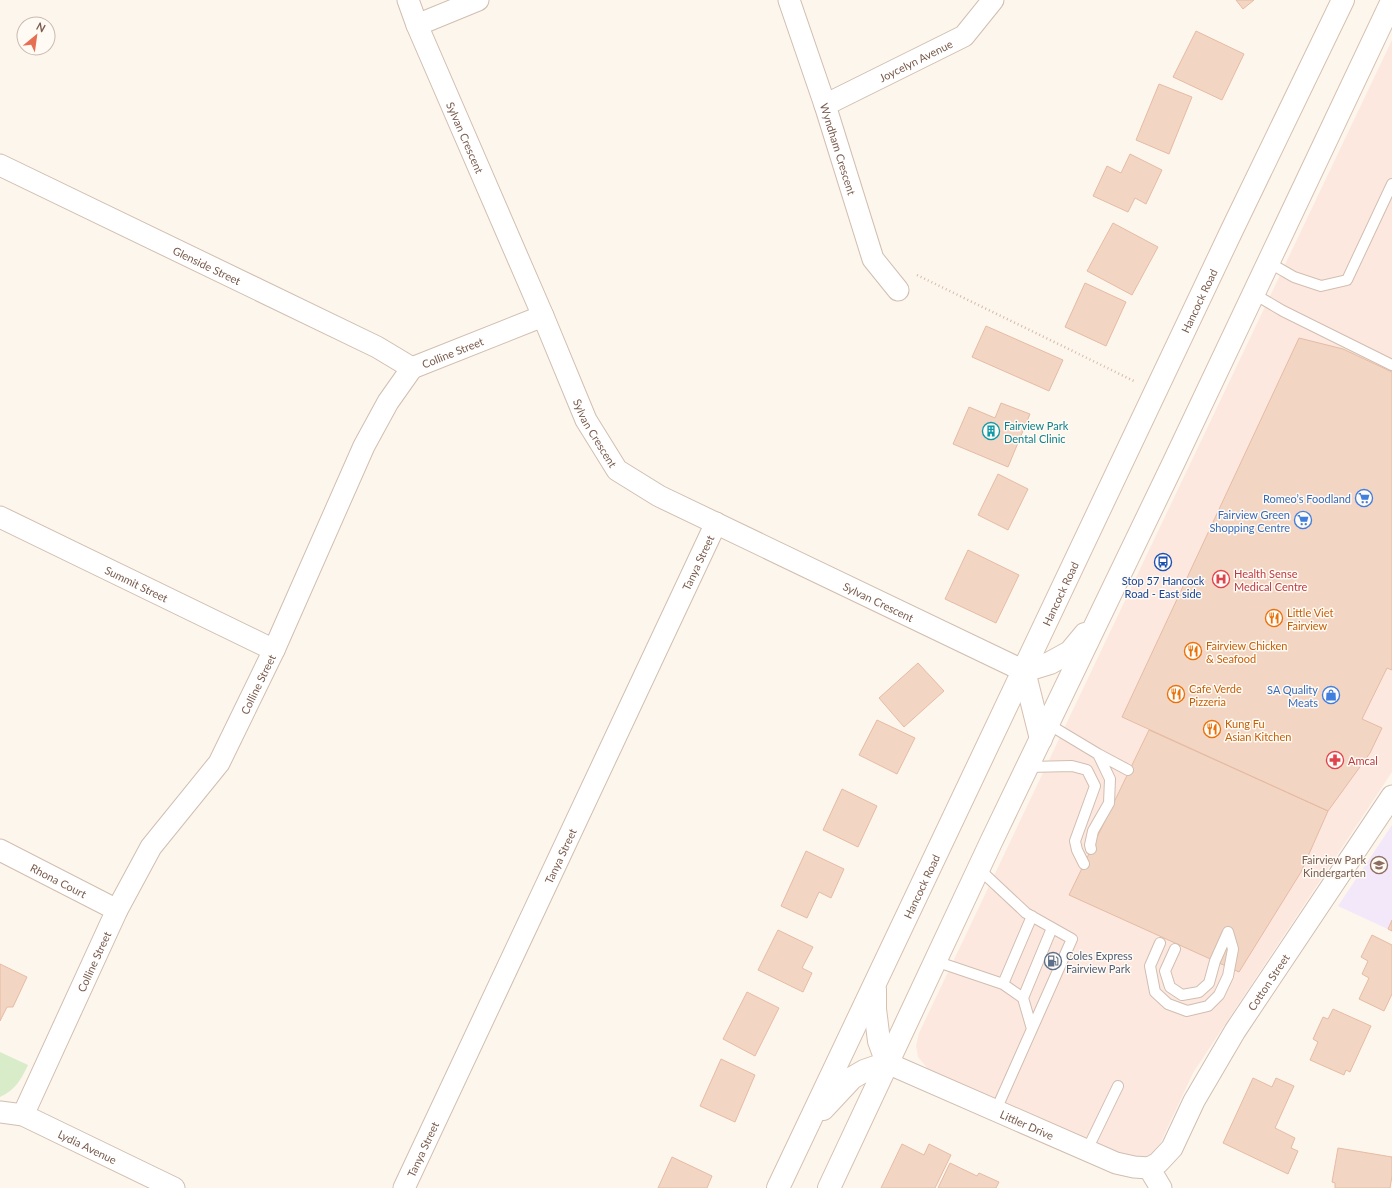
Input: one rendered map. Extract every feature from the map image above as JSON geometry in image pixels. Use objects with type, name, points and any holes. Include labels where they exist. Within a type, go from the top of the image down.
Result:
[{"type":"main road","name":"Hancock Road","points":[[778,1188],[1343,0]]},
{"type":"main road","points":[[829,1188],[935,961],[1254,294],[1392,0]]},
{"type":"main road","points":[[1044,732],[1024,671],[1050,663],[1070,652],[1100,616]]},
{"type":"main road","points":[[875,985],[876,1026],[879,1041],[887,1063]]},
{"type":"main road","points":[[808,1126],[852,1078],[864,1071],[887,1063]]},
{"type":"street","name":"Sylvan Crescent","points":[[408,0],[416,25],[543,316],[586,420],[617,470],[659,496],[1024,671]]},
{"type":"street","points":[[416,25],[478,0]]},
{"type":"street","name":"Wyndham Crescent","points":[[789,0],[825,105],[872,260],[898,290]]},
{"type":"street","name":"Joycelyn Avenue","points":[[825,105],[964,36],[993,0]]},
{"type":"street","name":"Glenside Street","points":[[0,165],[377,347],[412,368]]},
{"type":"street","name":"Colline Street","points":[[22,1115],[117,910],[151,847],[220,763],[274,650],[364,446],[388,402],[412,368],[543,316]]},
{"type":"street","name":"Summit Street","points":[[0,517],[274,650]]},
{"type":"street","name":"Tanya Street","points":[[404,1188],[716,523]]},
{"type":"street","name":"Cotton Street","points":[[1149,1168],[1158,1163],[1172,1148],[1194,1101],[1235,1031],[1392,796]]},
{"type":"street","name":"Rhona Court","points":[[0,850],[117,910]]},
{"type":"street","name":"Littler Drive","points":[[887,1063],[1116,1163],[1134,1167],[1149,1168]]},
{"type":"street","name":"Lydia Avenue","points":[[0,1112],[22,1115],[174,1188]]},
{"type":"street","points":[[1149,1168],[1161,1188]]},
{"type":"lane","points":[[1268,262],[1294,277],[1321,286],[1347,280],[1392,184]]},
{"type":"lane","points":[[1254,294],[1282,312],[1392,365]]},
{"type":"lane","points":[[1044,732],[1098,754],[1128,770]]},
{"type":"lane","points":[[1091,849],[1090,845],[1093,831],[1109,803],[1110,779],[1098,754]]},
{"type":"lane","points":[[1028,767],[1072,766],[1087,770],[1095,786],[1075,841],[1077,850],[1084,864]]},
{"type":"lane","points":[[979,869],[1026,913],[1072,939],[996,1110]]},
{"type":"lane","points":[[1003,984],[1032,916]]},
{"type":"lane","points":[[1032,1029],[1023,998],[1052,928]]},
{"type":"lane","points":[[1160,943],[1150,966],[1155,992],[1168,1004],[1186,1010],[1208,1006],[1219,995],[1228,976],[1233,949],[1228,932],[1215,961],[1209,983],[1199,992],[1182,995],[1170,987],[1165,971],[1175,949]]},
{"type":"lane","points":[[935,961],[1003,984],[1023,998]]},
{"type":"lane","points":[[1087,1150],[1118,1086]]},
{"type":"path","points":[[914,274],[1156,392]]},
{"type":"shaded area","points":[[1392,40],[1392,772],[1193,1073],[1160,1144],[1150,1156],[1132,1159],[928,1069],[918,1057],[916,1046],[919,1033]]},
{"type":"shaded area","name":"Fairview Park Kindergarten","points":[[1392,825],[1392,931],[1338,906]]},
{"type":"green space","points":[[0,1052],[28,1065],[17,1084],[10,1091],[0,1097]]},
{"type":"building","points":[[1236,0],[1254,0],[1243,9]]},
{"type":"building","points":[[1196,31],[1244,54],[1222,100],[1173,77]]},
{"type":"building","points":[[1159,84],[1192,97],[1169,154],[1136,140]]},
{"type":"building","points":[[1130,154],[1162,170],[1146,204],[1135,198],[1128,212],[1093,196],[1107,166],[1121,173]]},
{"type":"building","points":[[1113,223],[1158,247],[1132,295],[1087,271]]},
{"type":"building","points":[[1085,283],[1126,302],[1106,346],[1065,327]]},
{"type":"building","points":[[986,326],[1063,360],[1049,391],[972,357]]},
{"type":"building","name":"Fairview Green Shopping Centre","points":[[1299,338],[1343,349],[1392,372],[1392,670],[1387,668],[1362,719],[1382,728],[1370,753],[1328,811],[1122,717]]},
{"type":"building","name":"Fairview Park Dental Clinic","points":[[1001,403],[1030,414],[1008,467],[953,444],[969,407],[995,418]]},
{"type":"building","points":[[998,474],[1028,489],[1008,530],[978,515]]},
{"type":"building","points":[[968,550],[1019,575],[996,623],[945,599]]},
{"type":"building","points":[[918,663],[944,691],[904,727],[879,698]]},
{"type":"building","points":[[877,720],[915,738],[897,774],[859,755]]},
{"type":"building","points":[[1149,730],[1328,811],[1301,872],[1239,972],[1069,895]]},
{"type":"building","points":[[842,789],[877,806],[858,847],[823,830]]},
{"type":"building","points":[[806,851],[844,869],[831,898],[819,892],[807,918],[781,906]]},
{"type":"building","points":[[1392,920],[1392,931],[1388,929]]},
{"type":"building","points":[[778,930],[813,947],[802,968],[812,973],[803,992],[758,970]]},
{"type":"building","points":[[1372,935],[1392,945],[1392,994],[1384,1011],[1359,999],[1369,978],[1362,974],[1368,961],[1361,957]]},
{"type":"building","points":[[0,964],[27,977],[13,1007],[7,1007],[0,1021]]},
{"type":"building","points":[[747,992],[779,1008],[755,1056],[723,1039]]},
{"type":"building","points":[[1333,1009],[1371,1026],[1350,1072],[1346,1070],[1344,1075],[1310,1060],[1318,1042],[1313,1039],[1323,1017],[1328,1019]]},
{"type":"building","points":[[721,1059],[755,1075],[735,1122],[700,1106]]},
{"type":"building","points":[[1253,1078],[1272,1087],[1276,1078],[1294,1086],[1275,1128],[1295,1138],[1291,1148],[1298,1151],[1288,1174],[1223,1143]]},
{"type":"building","points":[[902,1144],[924,1155],[929,1144],[951,1155],[935,1188],[881,1188]]},
{"type":"building","points":[[1338,1148],[1392,1157],[1392,1176],[1390,1188],[1335,1188],[1335,1183],[1332,1182]]},
{"type":"building","points":[[672,1157],[712,1176],[707,1188],[658,1188]]},
{"type":"building","points":[[950,1163],[977,1176],[979,1173],[999,1182],[996,1188],[938,1188]]},
{"type":"place","name":"Fairview Park Dental Clinic","points":[[991,431]]},
{"type":"place","name":"Romeo’s Foodland","points":[[1364,498]]},
{"type":"place","name":"Fairview Green Shopping Centre","points":[[1303,520]]},
{"type":"place","name":"Stop 57 Hancock Road - East side","points":[[1163,562]]},
{"type":"place","name":"Health Sense Medical Centre","points":[[1221,579]]},
{"type":"place","name":"Little Viet Fairview","points":[[1274,618]]},
{"type":"place","name":"Fairview Chicken & Seafood","points":[[1193,651]]},
{"type":"place","name":"Cafe Verde Pizzeria","points":[[1176,694]]},
{"type":"place","name":"SA Quality Meats","points":[[1331,695]]},
{"type":"place","name":"Kung Fu Asian Kitchen","points":[[1212,729]]},
{"type":"place","name":"Amcal","points":[[1335,760]]},
{"type":"place","name":"Fairview Park Kindergarten","points":[[1379,865]]},
{"type":"place","name":"Coles Express Fairview Park","points":[[1053,961]]}]
